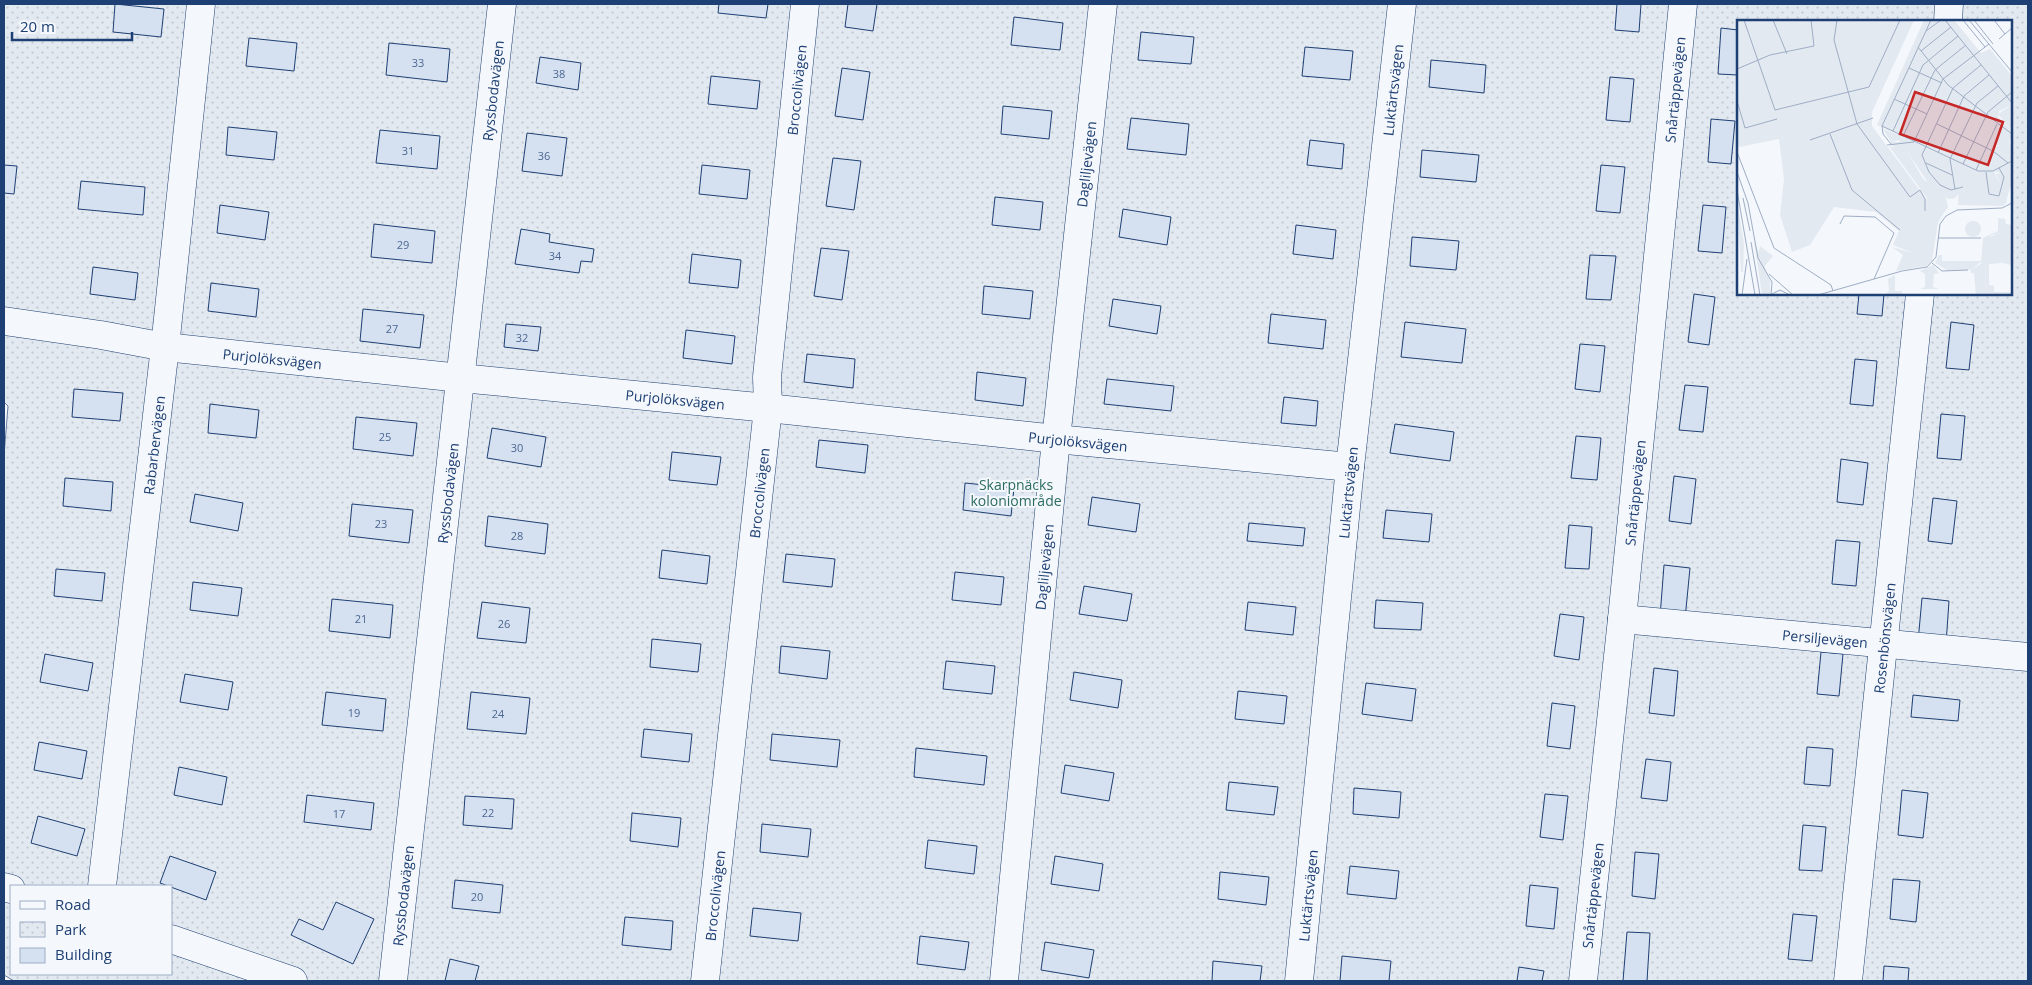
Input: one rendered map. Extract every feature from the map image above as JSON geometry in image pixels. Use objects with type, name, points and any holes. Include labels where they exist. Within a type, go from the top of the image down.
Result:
[{"type":"street","name":"Rabarbervägen","points":[[102,885],[165,347],[201,4]]},
{"type":"street","name":"Ryssbodavägen","points":[[393,981],[502,4]]},
{"type":"street","name":"Broccolivägen","points":[[705,981],[768,408],[767,378],[805,4]]},
{"type":"street","name":"Dagliljevägen","points":[[1004,981],[1056,440],[1103,4]]},
{"type":"street","name":"Luktärtsvägen","points":[[1299,981],[1350,467],[1402,4]]},
{"type":"street","name":"Snårtäppevägen","points":[[1583,981],[1622,619],[1683,4]]},
{"type":"street","points":[[1948,20],[1950,4]]},
{"type":"street","name":"Rosenbönsvägen","points":[[1848,981],[1920,295]]},
{"type":"street","name":"Purjolöksvägen","points":[[4,321],[101,335],[165,347],[768,408],[1056,440],[1350,467]]},
{"type":"street","name":"Persiljevägen","points":[[1622,619],[2028,657]]},
{"type":"street","points":[[172,939],[293,981]]},
{"type":"green space","name":"Skarpnäcks koloniområde","points":[[4,4],[2028,4],[2028,981],[14,981],[4,975],[4,456],[8,406],[4,402]]},
{"type":"building","points":[[115,4],[164,9],[161,37],[113,32]]},
{"type":"building","points":[[719,4],[768,4],[766,18],[718,13]]},
{"type":"building","points":[[848,4],[877,4],[873,31],[845,27]]},
{"type":"building","points":[[1617,4],[1641,4],[1639,32],[1615,30]]},
{"type":"building","points":[[1014,17],[1063,23],[1060,50],[1011,45]]},
{"type":"building","points":[[1721,28],[1737,30],[1737,75],[1718,74]]},
{"type":"building","points":[[1141,32],[1194,37],[1191,64],[1138,60]]},
{"type":"building","points":[[249,38],[297,43],[294,71],[246,66]]},
{"type":"building","points":[[389,43],[450,49],[447,82],[386,75]]},
{"type":"building","points":[[1305,47],[1353,51],[1350,80],[1302,76]]},
{"type":"building","points":[[540,57],[581,63],[578,90],[536,83]]},
{"type":"building","points":[[1431,60],[1486,65],[1484,93],[1429,87]]},
{"type":"building","points":[[842,68],[870,72],[863,120],[835,116]]},
{"type":"building","points":[[711,76],[760,81],[757,109],[708,104]]},
{"type":"building","points":[[1610,77],[1634,79],[1630,122],[1606,120]]},
{"type":"building","points":[[1003,106],[1052,111],[1049,139],[1001,134]]},
{"type":"building","points":[[1131,118],[1189,124],[1186,155],[1127,149]]},
{"type":"building","points":[[1711,119],[1735,121],[1731,164],[1708,162]]},
{"type":"building","points":[[228,127],[277,132],[274,160],[226,155]]},
{"type":"building","points":[[380,130],[440,136],[437,169],[376,163]]},
{"type":"building","points":[[527,133],[567,138],[562,176],[522,171]]},
{"type":"building","points":[[1310,140],[1344,144],[1342,169],[1307,165]]},
{"type":"building","points":[[1422,150],[1479,155],[1476,182],[1420,177]]},
{"type":"building","points":[[833,158],[861,161],[854,210],[826,206]]},
{"type":"building","points":[[4,165],[17,166],[14,194],[4,193]]},
{"type":"building","points":[[702,165],[750,170],[747,199],[699,194]]},
{"type":"building","points":[[1601,165],[1625,167],[1620,213],[1596,211]]},
{"type":"building","points":[[81,181],[145,187],[143,215],[78,209]]},
{"type":"building","points":[[995,197],[1043,202],[1040,230],[992,225]]},
{"type":"building","points":[[220,205],[269,212],[265,240],[217,233]]},
{"type":"building","points":[[1703,205],[1726,207],[1722,253],[1698,251]]},
{"type":"building","points":[[1123,209],[1171,217],[1167,245],[1119,237]]},
{"type":"building","points":[[374,224],[435,231],[432,263],[371,257]]},
{"type":"building","points":[[1296,225],[1336,230],[1333,259],[1293,254]]},
{"type":"building","points":[[521,229],[550,234],[549,242],[594,249],[592,262],[581,261],[579,273],[515,264]]},
{"type":"building","points":[[1412,237],[1459,241],[1456,270],[1410,266]]},
{"type":"building","points":[[821,248],[849,251],[842,300],[814,296]]},
{"type":"building","points":[[692,254],[741,260],[738,288],[689,283]]},
{"type":"building","points":[[1590,255],[1616,256],[1611,300],[1586,299]]},
{"type":"building","points":[[93,267],[138,273],[135,300],[90,294]]},
{"type":"building","points":[[211,283],[259,289],[256,317],[208,311]]},
{"type":"building","points":[[984,286],[1033,291],[1030,319],[982,314]]},
{"type":"building","points":[[1694,294],[1715,297],[1709,345],[1688,342]]},
{"type":"building","points":[[1859,295],[1884,295],[1882,316],[1857,314]]},
{"type":"building","points":[[1113,299],[1161,306],[1157,334],[1109,326]]},
{"type":"building","points":[[363,309],[424,315],[420,348],[360,341]]},
{"type":"building","points":[[1271,314],[1326,320],[1323,349],[1268,343]]},
{"type":"building","points":[[1405,322],[1466,329],[1462,363],[1401,357]]},
{"type":"building","points":[[1951,322],[1974,325],[1969,370],[1946,368]]},
{"type":"building","points":[[506,324],[541,327],[538,351],[504,347]]},
{"type":"building","points":[[686,330],[735,336],[732,364],[683,358]]},
{"type":"building","points":[[1580,344],[1605,346],[1600,392],[1575,389]]},
{"type":"building","points":[[807,354],[855,359],[853,388],[804,382]]},
{"type":"building","points":[[1855,359],[1877,361],[1873,406],[1850,404]]},
{"type":"building","points":[[977,372],[1026,378],[1023,406],[975,400]]},
{"type":"building","points":[[1107,379],[1174,386],[1171,411],[1104,404]]},
{"type":"building","points":[[1685,385],[1708,387],[1703,432],[1679,430]]},
{"type":"building","points":[[74,389],[123,393],[120,421],[72,417]]},
{"type":"building","points":[[1284,397],[1318,401],[1316,426],[1281,423]]},
{"type":"building","points":[[210,404],[259,410],[256,438],[208,433]]},
{"type":"building","points":[[1941,414],[1965,416],[1961,460],[1937,458]]},
{"type":"building","points":[[356,417],[417,423],[413,456],[353,449]]},
{"type":"building","points":[[1395,424],[1454,432],[1450,461],[1390,453]]},
{"type":"building","points":[[492,428],[546,437],[541,467],[487,458]]},
{"type":"building","points":[[1576,436],[1601,438],[1597,480],[1571,478]]},
{"type":"building","points":[[819,440],[868,445],[865,473],[816,467]]},
{"type":"building","points":[[672,452],[721,457],[717,485],[669,480]]},
{"type":"building","points":[[1841,459],[1868,463],[1863,505],[1837,502]]},
{"type":"building","points":[[1674,476],[1696,479],[1691,524],[1669,521]]},
{"type":"building","points":[[65,478],[113,482],[111,511],[63,506]]},
{"type":"building","points":[[965,483],[1014,488],[1011,516],[963,510]]},
{"type":"building","points":[[195,494],[243,503],[238,531],[190,522]]},
{"type":"building","points":[[1092,497],[1140,504],[1136,532],[1088,525]]},
{"type":"building","points":[[1933,498],[1957,501],[1952,544],[1928,541]]},
{"type":"building","points":[[352,504],[413,510],[409,543],[349,536]]},
{"type":"building","points":[[1386,510],[1432,514],[1429,542],[1383,538]]},
{"type":"building","points":[[488,516],[548,524],[545,554],[485,546]]},
{"type":"building","points":[[1249,523],[1305,528],[1303,546],[1247,541]]},
{"type":"building","points":[[1569,525],[1592,527],[1589,569],[1565,568]]},
{"type":"building","points":[[1836,540],[1860,542],[1856,586],[1832,584]]},
{"type":"building","points":[[662,550],[710,556],[707,584],[659,578]]},
{"type":"building","points":[[786,554],[835,559],[832,587],[783,582]]},
{"type":"building","points":[[1664,565],[1690,568],[1685,619],[1660,617]]},
{"type":"building","points":[[56,569],[105,573],[102,601],[54,596]]},
{"type":"building","points":[[955,572],[1004,577],[1001,605],[952,600]]},
{"type":"building","points":[[193,582],[242,588],[238,616],[190,610]]},
{"type":"building","points":[[1084,586],[1132,594],[1127,621],[1079,614]]},
{"type":"building","points":[[1922,598],[1949,601],[1946,644],[1918,642]]},
{"type":"building","points":[[332,599],[393,605],[390,638],[329,631]]},
{"type":"building","points":[[1376,600],[1423,603],[1421,630],[1374,628]]},
{"type":"building","points":[[482,602],[530,608],[526,643],[477,638]]},
{"type":"building","points":[[1248,602],[1296,607],[1293,635],[1245,630]]},
{"type":"building","points":[[1560,614],[1584,617],[1579,660],[1554,656]]},
{"type":"building","points":[[652,639],[701,644],[698,672],[650,667]]},
{"type":"building","points":[[781,646],[830,651],[827,679],[779,673]]},
{"type":"building","points":[[1821,652],[1843,654],[1839,696],[1817,694]]},
{"type":"building","points":[[45,654],[93,663],[88,691],[40,682]]},
{"type":"building","points":[[946,661],[995,666],[992,694],[943,689]]},
{"type":"building","points":[[1654,668],[1678,671],[1674,716],[1649,713]]},
{"type":"building","points":[[1074,672],[1122,680],[1118,708],[1070,700]]},
{"type":"building","points":[[185,674],[233,682],[228,710],[180,702]]},
{"type":"building","points":[[1366,683],[1416,689],[1412,721],[1362,714]]},
{"type":"building","points":[[1238,691],[1287,696],[1284,724],[1235,719]]},
{"type":"building","points":[[326,692],[386,699],[383,731],[322,725]]},
{"type":"building","points":[[471,692],[530,698],[526,734],[467,729]]},
{"type":"building","points":[[1913,695],[1960,700],[1958,721],[1911,717]]},
{"type":"building","points":[[1552,703],[1575,706],[1570,749],[1547,746]]},
{"type":"building","points":[[644,729],[692,734],[689,762],[641,757]]},
{"type":"building","points":[[772,734],[840,740],[837,767],[770,760]]},
{"type":"building","points":[[39,742],[87,751],[82,779],[34,770]]},
{"type":"building","points":[[1807,747],[1833,749],[1830,786],[1804,784]]},
{"type":"building","points":[[916,748],[987,756],[984,785],[914,777]]},
{"type":"building","points":[[1646,759],[1671,762],[1667,801],[1641,798]]},
{"type":"building","points":[[1065,765],[1114,773],[1109,801],[1061,793]]},
{"type":"building","points":[[179,767],[227,777],[222,805],[174,795]]},
{"type":"building","points":[[1229,782],[1278,787],[1274,815],[1226,810]]},
{"type":"building","points":[[1354,788],[1401,792],[1399,818],[1353,814]]},
{"type":"building","points":[[1902,790],[1928,793],[1923,838],[1898,835]]},
{"type":"building","points":[[1545,794],[1568,796],[1563,840],[1540,837]]},
{"type":"building","points":[[307,795],[374,803],[371,830],[304,822]]},
{"type":"building","points":[[465,796],[514,799],[512,829],[463,825]]},
{"type":"building","points":[[632,813],[681,818],[678,847],[630,841]]},
{"type":"building","points":[[38,816],[85,829],[77,856],[31,843]]},
{"type":"building","points":[[762,824],[811,829],[808,857],[760,852]]},
{"type":"building","points":[[1803,825],[1826,827],[1822,871],[1799,870]]},
{"type":"building","points":[[928,840],[977,846],[974,874],[925,868]]},
{"type":"building","points":[[1635,852],[1659,854],[1655,899],[1632,896]]},
{"type":"building","points":[[170,856],[216,872],[206,900],[172,887],[172,885],[160,883]]},
{"type":"building","points":[[1055,856],[1103,864],[1099,891],[1051,884]]},
{"type":"building","points":[[1350,866],[1399,871],[1396,899],[1347,894]]},
{"type":"building","points":[[1220,872],[1269,877],[1266,905],[1218,899]]},
{"type":"building","points":[[1893,879],[1920,881],[1916,922],[1890,919]]},
{"type":"building","points":[[455,880],[503,885],[500,913],[452,908]]},
{"type":"building","points":[[1530,885],[1558,888],[1554,929],[1526,926]]},
{"type":"building","points":[[336,902],[374,919],[353,964],[291,935],[299,919],[323,930]]},
{"type":"building","points":[[753,908],[801,913],[798,941],[750,936]]},
{"type":"building","points":[[1793,914],[1817,916],[1812,961],[1788,959]]},
{"type":"building","points":[[625,917],[673,921],[671,950],[622,945]]},
{"type":"building","points":[[1627,932],[1650,933],[1647,981],[1623,981]]},
{"type":"building","points":[[920,936],[969,942],[965,970],[917,964]]},
{"type":"building","points":[[1045,942],[1094,950],[1089,978],[1041,970]]},
{"type":"building","points":[[1342,956],[1391,961],[1389,981],[1340,981]]},
{"type":"building","points":[[450,959],[479,966],[475,981],[445,981]]},
{"type":"building","points":[[1213,961],[1262,966],[1260,981],[1212,981]]},
{"type":"building","points":[[1884,966],[1909,968],[1908,981],[1883,981]]},
{"type":"building","points":[[1519,967],[1544,971],[1542,981],[1517,981]]}]
